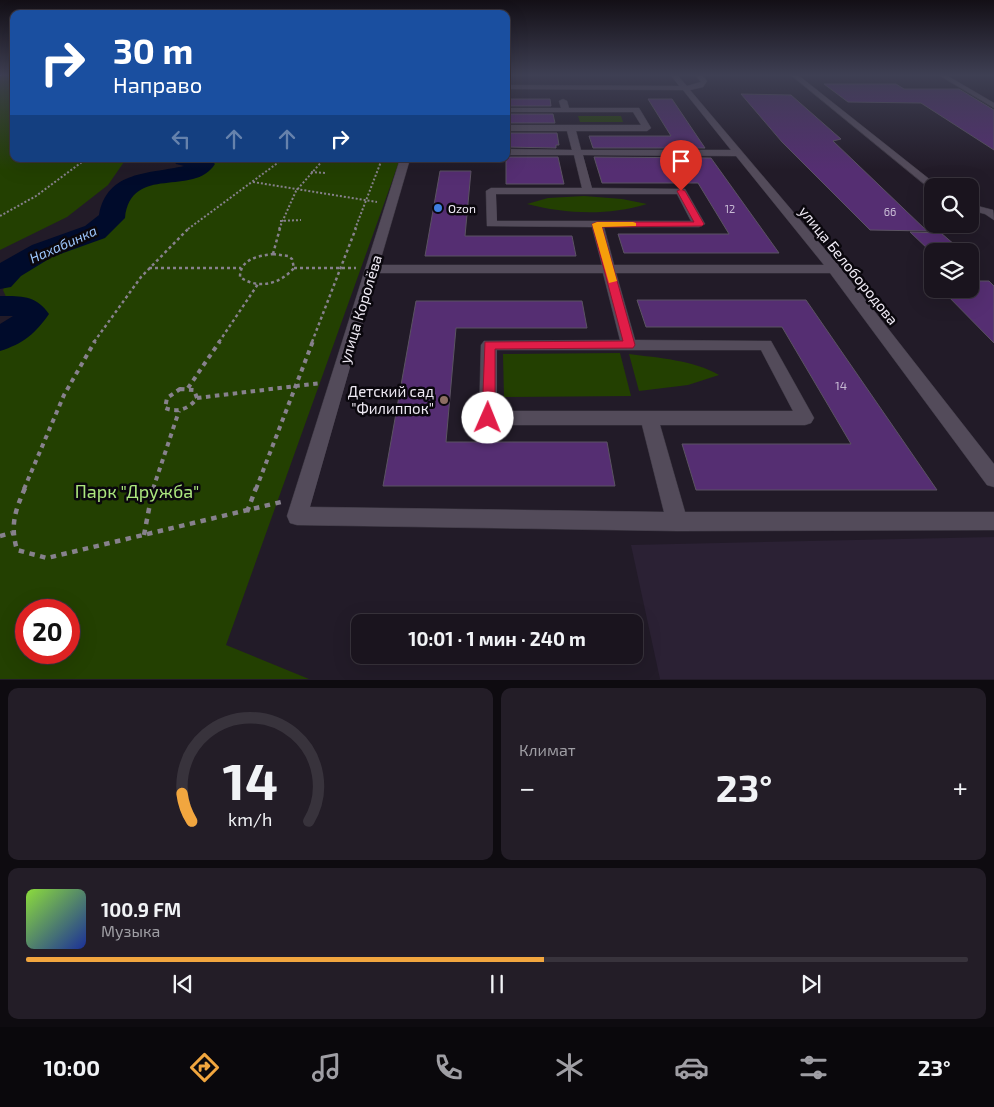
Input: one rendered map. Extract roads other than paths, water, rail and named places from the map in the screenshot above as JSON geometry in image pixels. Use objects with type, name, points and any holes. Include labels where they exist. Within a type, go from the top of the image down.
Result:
[{"type":"street","name":"улица Белобородова","points":[[699,107],[834,269],[994,479]]},
{"type":"street","points":[[834,107],[924,179]]},
{"type":"street","points":[[510,110],[636,110],[647,128],[510,128]]},
{"type":"street","points":[[571,128],[588,191]]},
{"type":"street","points":[[510,152],[737,153]]},
{"type":"street","name":"улица Королёва","points":[[404,162],[297,516],[677,522]]},
{"type":"street","points":[[491,191],[588,191],[681,191],[699,224],[491,224],[491,191]]},
{"type":"street","points":[[979,210],[992,214]]},
{"type":"street","points":[[597,224],[629,345]]},
{"type":"street","points":[[372,269],[834,269]]},
{"type":"street","points":[[489,345],[629,345],[766,345],[805,418],[488,418],[489,345]]},
{"type":"street","points":[[649,418],[677,522],[994,521]]},
{"type":"waterway","name":"Нахабинка","points":[[0,280],[10,270],[42,251],[95,232],[112,218],[114,203],[127,187],[155,176],[186,173],[202,167],[204,164],[196,162]]},
{"type":"waterway","name":"Нахабинка","points":[[0,306],[24,306],[32,314],[23,326],[0,339]]},
{"type":"place","name":"Ozon","points":[[438,208]]},
{"type":"place","name":"Детский сад \"Филиппок\"","points":[[444,400]]},
{"type":"park label","name":"Парк \"Дружба\"","points":[[137,491]]}]
